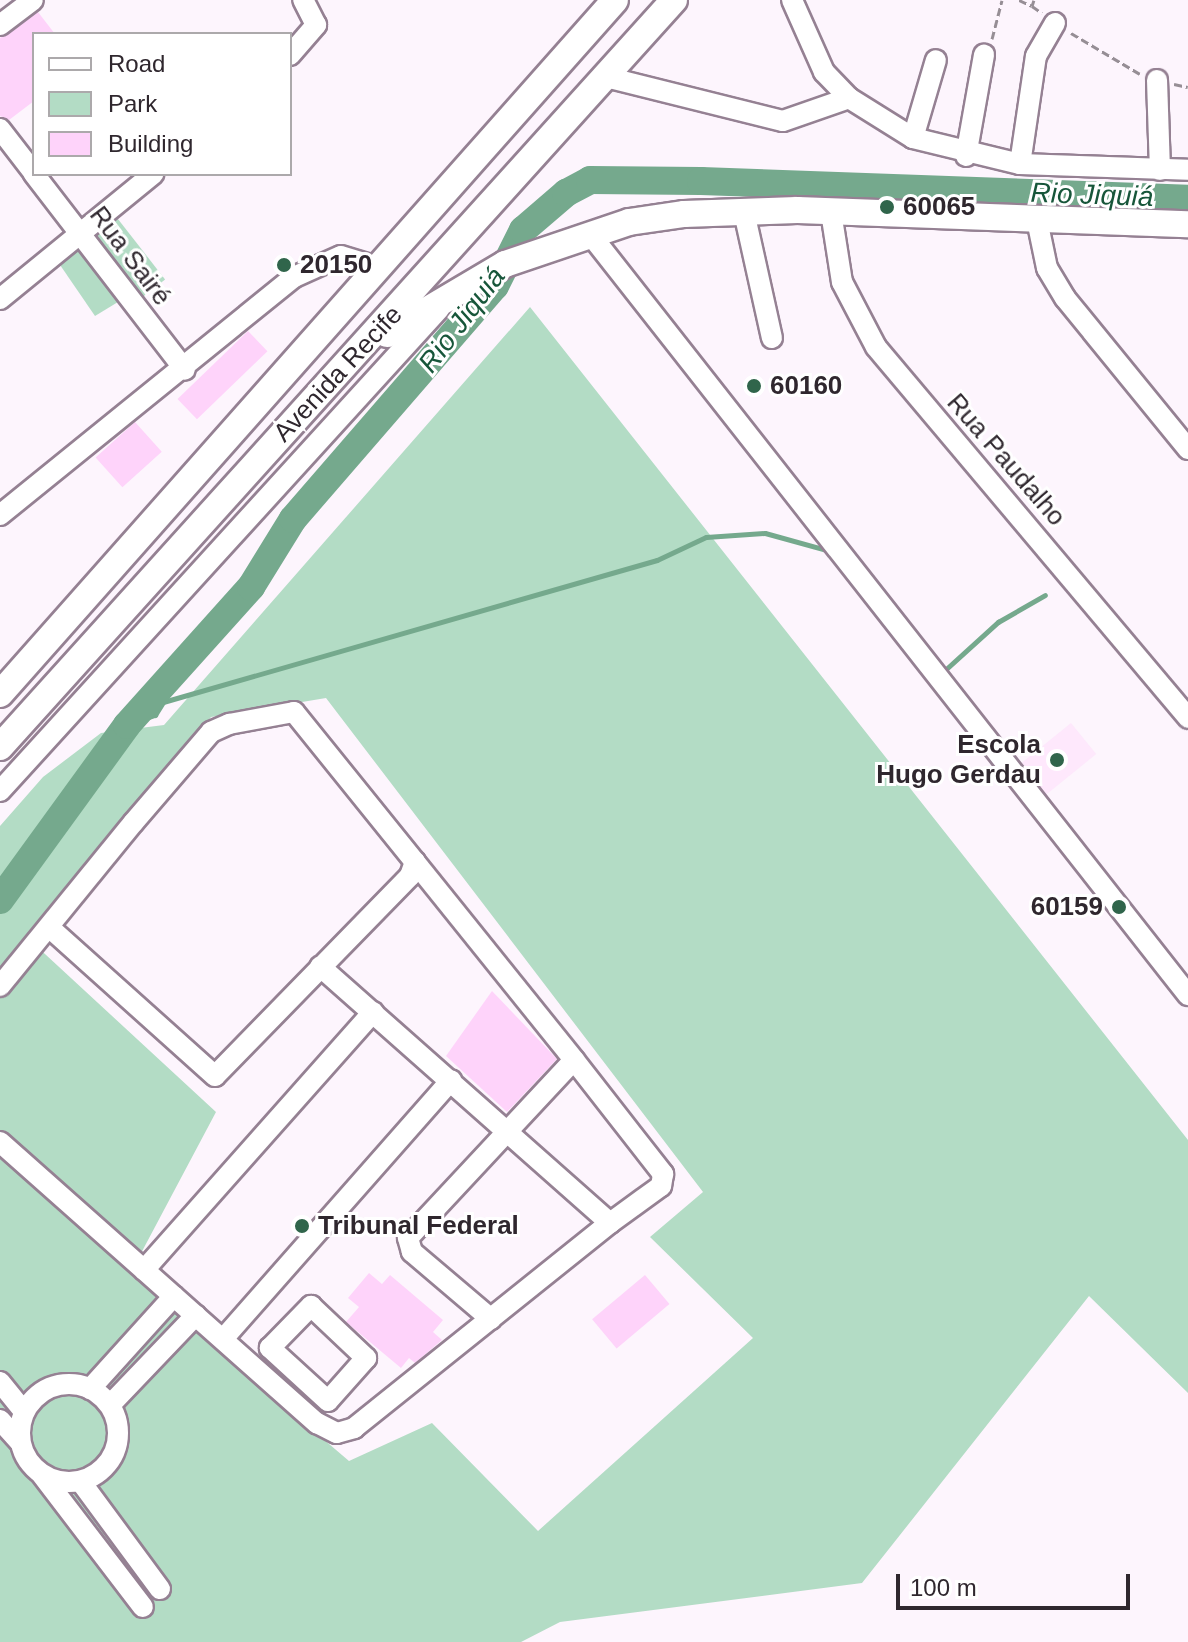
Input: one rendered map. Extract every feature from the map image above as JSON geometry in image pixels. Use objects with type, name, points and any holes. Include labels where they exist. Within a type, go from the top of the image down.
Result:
[{"type":"main road","name":"Avenida Recife","points":[[0,694],[615,0]]},
{"type":"main road","name":"Avenida Recife","points":[[0,747],[674,0]]},
{"type":"main road","points":[[351,357],[459,288],[505,264],[546,247],[656,218],[744,212],[831,212],[1188,224]]},
{"type":"street","points":[[0,25],[33,0]]},
{"type":"street","points":[[292,53],[311,36],[315,16],[303,0]]},
{"type":"street","points":[[792,0],[824,72],[849,98],[913,138],[966,156],[1020,164],[1188,170]]},
{"type":"street","points":[[1020,164],[1036,56],[1055,23]]},
{"type":"street","points":[[966,156],[984,55]]},
{"type":"street","points":[[913,138],[936,60]]},
{"type":"street","points":[[606,77],[783,121],[849,98]]},
{"type":"street","points":[[1157,80],[1160,170]]},
{"type":"street","name":"Rua Sairé","points":[[0,129],[32,171]]},
{"type":"street","name":"Rua Sairé","points":[[36,176],[185,370]]},
{"type":"street","points":[[0,299],[151,176]]},
{"type":"street","points":[[744,212],[772,338]]},
{"type":"street","name":"Rua Paudalho","points":[[831,212],[842,282],[876,347],[1188,718]]},
{"type":"street","points":[[1037,220],[1047,268],[1065,298],[1188,449]]},
{"type":"street","points":[[590,234],[1188,995]]},
{"type":"street","points":[[0,515],[319,263],[341,256],[377,267]]},
{"type":"street","points":[[0,791],[459,288]]},
{"type":"street","points":[[0,986],[211,732],[284,710],[307,724],[574,1060],[601,1085],[663,1174],[661,1186],[610,1223],[354,1428],[330,1432],[0,1142]]},
{"type":"street","points":[[49,927],[215,1076],[410,876],[415,862]]},
{"type":"street","points":[[320,966],[610,1223]]},
{"type":"street","points":[[144,1270],[373,1012]]},
{"type":"street","points":[[491,1319],[407,1241],[506,1128],[574,1060]]},
{"type":"street","points":[[223,1339],[451,1080]]},
{"type":"street","points":[[90,1389],[174,1296]]},
{"type":"street","points":[[313,1306],[366,1358],[329,1400],[313,1391],[283,1363],[271,1347],[313,1306]]},
{"type":"street","points":[[110,1405],[196,1315]]},
{"type":"street","points":[[269,1379],[283,1363]]},
{"type":"street","points":[[0,1382],[24,1412]]},
{"type":"street","points":[[20,1442],[24,1412],[60,1385],[90,1389],[110,1405],[115,1452],[81,1482]]},
{"type":"street","points":[[299,1406],[313,1391]]},
{"type":"street","points":[[0,1420],[20,1442],[143,1607]]},
{"type":"street","points":[[42,1475],[81,1482],[160,1589]]},
{"type":"path","points":[[984,55],[1002,0]]},
{"type":"path","points":[[1019,0],[1157,80],[1188,87]]},
{"type":"path","points":[[1032,6],[1034,0]]},
{"type":"shaded area","name":"Escola Hugo Gerdau","points":[[1071,723],[1096,754],[1043,798],[1017,766]]},
{"type":"green space","points":[[114,214],[165,279],[142,297],[91,232]]},
{"type":"green space","points":[[74,246],[118,302],[95,316],[58,262]]},
{"type":"green space","points":[[530,307],[1188,1140],[1188,1393],[1089,1296],[862,1583],[560,1622],[521,1642],[0,1642],[0,826],[43,777],[101,733],[164,725]],"holes":[[[326,698],[703,1192],[650,1237],[753,1338],[538,1531],[432,1423],[349,1461],[130,1274],[216,1112],[32,942],[211,717]]]},
{"type":"building","points":[[38,12],[53,32],[32,32],[32,103],[9,120],[0,116],[0,38]]},
{"type":"building","points":[[248,331],[267,351],[197,419],[178,399]]},
{"type":"building","points":[[135,422],[162,452],[122,487],[96,457]]},
{"type":"building","points":[[492,991],[557,1059],[507,1112],[446,1056]]},
{"type":"building","points":[[369,1273],[382,1284],[390,1275],[443,1320],[433,1332],[442,1340],[415,1363],[409,1358],[401,1368],[346,1322],[359,1307],[348,1298]]},
{"type":"building","points":[[645,1275],[669,1304],[617,1348],[592,1319]]},
{"type":"waterway","name":"Rio Jiquiá","points":[[0,900],[127,725],[251,587],[293,519],[495,286],[523,230],[566,193],[590,180],[701,181],[1188,199]]},
{"type":"waterway","points":[[127,725],[155,715],[163,702],[657,560],[706,537],[765,533],[830,551]]},
{"type":"waterway","points":[[858,562],[914,631]]},
{"type":"waterway","points":[[945,670],[998,622],[1045,595]]},
{"type":"place","name":"60065","points":[[887,207]]},
{"type":"place","name":"20150","points":[[284,265]]},
{"type":"place","name":"60160","points":[[754,386]]},
{"type":"place","name":"Escola Hugo Gerdau","points":[[1057,760]]},
{"type":"place","name":"60159","points":[[1119,907]]},
{"type":"place","name":"Tribunal Federal","points":[[302,1226]]}]
